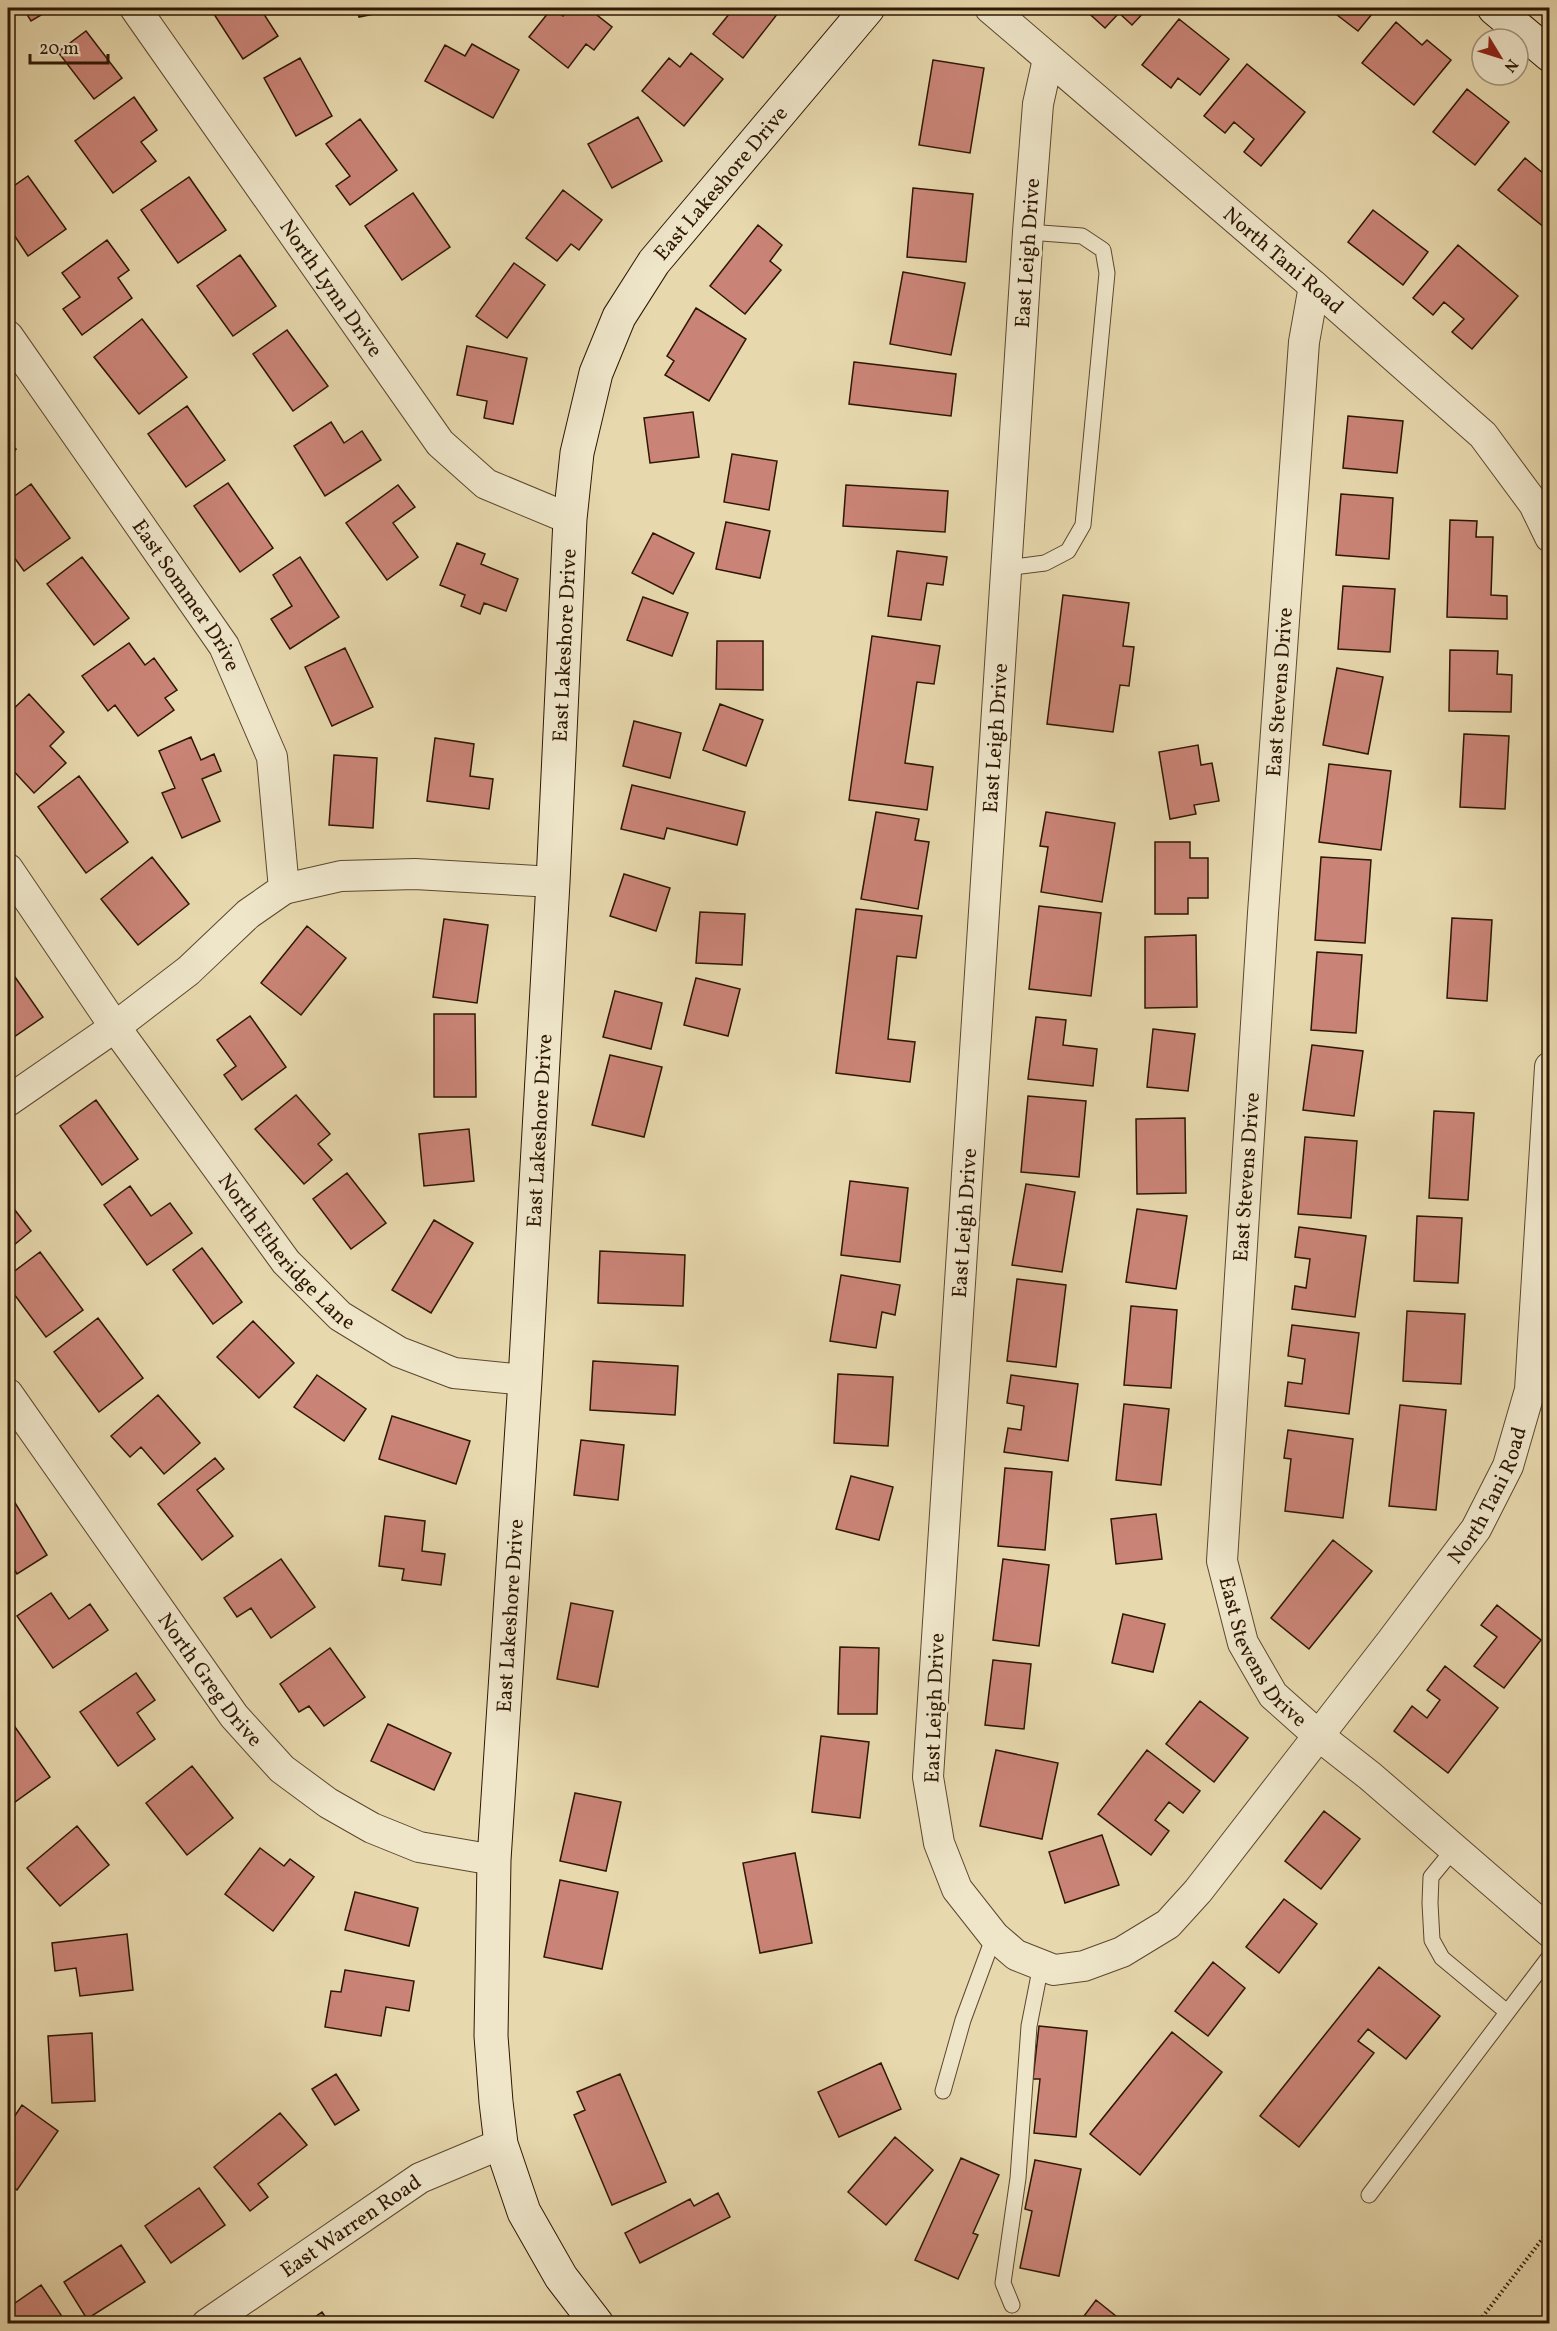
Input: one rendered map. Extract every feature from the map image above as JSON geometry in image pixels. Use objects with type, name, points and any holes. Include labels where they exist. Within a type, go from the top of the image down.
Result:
[{"type":"main road","name":"East Lakeshore Drive","points":[[597,2324],[561,2277],[524,2212],[501,2144],[491,2036],[494,1860],[525,1380],[553,882],[570,519],[579,441],[596,373],[619,316],[654,262],[868,8]]},
{"type":"main road","points":[[1494,8],[1550,55]]},
{"type":"street","name":"North Lynn Drive","points":[[135,8],[440,443],[486,484],[570,519]]},
{"type":"street","name":"North Tani Road","points":[[990,8],[1314,286],[1483,435],[1534,504],[1550,537]]},
{"type":"street","name":"East Leigh Drive","points":[[1048,59],[1038,104],[1028,232],[928,1777],[939,1843],[957,1889],[994,1936],[1016,1955],[1054,1970],[1083,1966],[1122,1953],[1168,1924],[1198,1891],[1319,1736]]},
{"type":"street","name":"East Stevens Drive","points":[[1314,286],[1303,354],[1264,901],[1222,1561],[1243,1643],[1273,1695],[1550,1932]]},
{"type":"street","name":"East Sommer Drive","points":[[8,336],[224,646],[272,757],[284,889]]},
{"type":"street","name":"North Etheridge Lane","points":[[8,869],[115,1028],[286,1262],[340,1316],[399,1352],[454,1373],[525,1380]]},
{"type":"street","points":[[8,1101],[115,1028],[188,970],[248,915],[284,889],[341,876],[415,874],[553,882]]},
{"type":"street","name":"North Tani Road","points":[[1319,1736],[1476,1528],[1508,1466],[1530,1390],[1546,1167],[1550,1067]]},
{"type":"street","name":"North Greg Drive","points":[[8,1394],[234,1716],[282,1769],[328,1803],[372,1828],[419,1847],[494,1860]]},
{"type":"street","name":"East Warren Road","points":[[207,2324],[420,2178],[501,2144]]},
{"type":"lane","points":[[1006,568],[1045,563],[1068,551],[1083,525],[1107,273],[1103,250],[1082,237],[1028,232]]},
{"type":"lane","points":[[1454,1849],[1431,1877],[1432,1940],[1442,1958],[1507,2012]]},
{"type":"lane","points":[[943,2091],[963,2020],[994,1936]]},
{"type":"lane","points":[[1369,2195],[1550,1956]]},
{"type":"lane","points":[[1012,2305],[1003,2283],[1018,2178],[1029,2026],[1041,1965]]},
{"type":"path","points":[[1477,2324],[1550,2229]]},
{"type":"building","points":[[23,8],[53,8],[31,21]]},
{"type":"building","points":[[210,8],[260,8],[278,36],[243,59]]},
{"type":"building","points":[[357,8],[403,8],[359,17]]},
{"type":"building","points":[[552,8],[563,16],[570,8],[588,8],[612,27],[594,50],[586,44],[568,68],[529,37]]},
{"type":"building","points":[[734,8],[782,8],[743,58],[713,34]]},
{"type":"building","points":[[1083,8],[1148,8],[1132,25],[1119,13],[1105,28]]},
{"type":"building","points":[[1328,8],[1377,8],[1358,31]]},
{"type":"building","points":[[1179,19],[1229,59],[1200,95],[1178,78],[1171,88],[1142,65]]},
{"type":"building","points":[[1396,22],[1422,45],[1427,40],[1451,60],[1414,105],[1362,63]]},
{"type":"building","points":[[86,31],[122,78],[94,99],[58,52]]},
{"type":"building","points":[[472,44],[519,70],[493,118],[425,81],[445,45],[465,56]]},
{"type":"building","points":[[691,53],[723,79],[684,126],[642,91],[669,58],[680,67]]},
{"type":"building","points":[[300,58],[332,116],[296,136],[264,78]]},
{"type":"building","points":[[933,60],[984,68],[970,153],[919,145]]},
{"type":"building","points":[[1247,64],[1305,112],[1261,166],[1244,152],[1254,139],[1234,122],[1225,133],[1204,116]]},
{"type":"building","points":[[1467,89],[1509,122],[1475,165],[1433,132]]},
{"type":"building","points":[[134,97],[157,130],[141,142],[156,161],[113,193],[75,141]]},
{"type":"building","points":[[638,117],[662,161],[612,188],[588,144]]},
{"type":"building","points":[[360,119],[397,170],[350,205],[336,186],[350,176],[326,144]]},
{"type":"building","points":[[1525,158],[1550,179],[1550,232],[1498,190]]},
{"type":"building","points":[[28,176],[66,229],[28,256],[8,226],[8,190]]},
{"type":"building","points":[[189,177],[226,230],[178,263],[141,210]]},
{"type":"building","points":[[913,188],[973,194],[966,262],[907,257]]},
{"type":"building","points":[[563,190],[602,220],[579,250],[571,244],[557,261],[526,238]]},
{"type":"building","points":[[413,193],[450,247],[402,280],[365,226]]},
{"type":"building","points":[[1373,210],[1428,252],[1403,285],[1348,242]]},
{"type":"building","points":[[758,225],[782,245],[770,261],[781,270],[745,314],[710,286]]},
{"type":"building","points":[[107,240],[129,270],[118,278],[132,298],[82,335],[63,309],[80,297],[62,273]]},
{"type":"building","points":[[1458,245],[1518,296],[1472,349],[1452,332],[1464,319],[1444,302],[1433,315],[1413,298]]},
{"type":"building","points":[[240,255],[276,306],[233,336],[197,286]]},
{"type":"building","points":[[514,263],[545,285],[507,338],[476,316]]},
{"type":"building","points":[[903,272],[965,283],[951,355],[890,344]]},
{"type":"building","points":[[696,308],[746,339],[709,401],[665,375],[674,361],[667,356]]},
{"type":"building","points":[[142,319],[187,377],[139,414],[94,357]]},
{"type":"building","points":[[287,330],[328,386],[293,411],[253,354]]},
{"type":"building","points":[[467,346],[527,358],[513,424],[484,418],[487,401],[457,395]]},
{"type":"building","points":[[854,362],[956,374],[951,416],[849,404]]},
{"type":"building","points":[[187,406],[225,460],[186,487],[148,434]]},
{"type":"building","points":[[693,412],[699,457],[650,463],[644,418]]},
{"type":"building","points":[[1348,416],[1403,421],[1397,473],[1343,468]]},
{"type":"building","points":[[331,422],[344,443],[362,431],[381,460],[325,496],[294,446]]},
{"type":"building","points":[[8,442],[16,449],[8,459]]},
{"type":"building","points":[[732,454],[777,461],[769,510],[724,502]]},
{"type":"building","points":[[228,483],[273,548],[240,572],[194,506]]},
{"type":"building","points":[[31,484],[70,538],[24,571],[8,549],[8,501]]},
{"type":"building","points":[[398,485],[415,507],[393,523],[418,557],[387,580],[346,523]]},
{"type":"building","points":[[846,485],[948,491],[945,532],[843,526]]},
{"type":"building","points":[[1341,494],[1393,498],[1389,559],[1336,555]]},
{"type":"building","points":[[1450,520],[1477,521],[1476,537],[1493,537],[1491,595],[1507,596],[1507,619],[1447,617]]},
{"type":"building","points":[[726,522],[770,531],[760,578],[716,569]]},
{"type":"building","points":[[653,533],[694,553],[673,594],[632,573]]},
{"type":"building","points":[[457,543],[485,554],[481,564],[518,579],[506,611],[484,603],[480,614],[461,606],[465,595],[440,585]]},
{"type":"building","points":[[897,551],[947,557],[943,585],[927,583],[921,620],[888,616]]},
{"type":"building","points":[[82,557],[129,618],[94,645],[47,584]]},
{"type":"building","points":[[300,557],[339,617],[290,649],[271,619],[292,606],[273,575]]},
{"type":"building","points":[[1343,586],[1395,589],[1390,652],[1338,649]]},
{"type":"building","points":[[1063,595],[1129,603],[1123,646],[1134,647],[1129,686],[1120,685],[1113,732],[1047,724]]},
{"type":"building","points":[[643,597],[688,613],[672,656],[627,640]]},
{"type":"building","points":[[872,636],[940,646],[934,684],[917,682],[905,763],[933,767],[927,810],[849,800]]},
{"type":"building","points":[[717,641],[763,641],[763,690],[716,689]]},
{"type":"building","points":[[129,643],[145,665],[154,658],[177,690],[165,698],[174,710],[138,736],[115,705],[108,711],[82,676]]},
{"type":"building","points":[[345,648],[373,707],[332,726],[305,667]]},
{"type":"building","points":[[1450,650],[1498,651],[1497,674],[1512,675],[1511,712],[1449,711]]},
{"type":"building","points":[[1337,668],[1383,677],[1368,754],[1323,745]]},
{"type":"building","points":[[29,694],[64,732],[50,746],[66,763],[34,793],[8,765],[8,714]]},
{"type":"building","points":[[720,704],[763,720],[746,766],[703,750]]},
{"type":"building","points":[[634,721],[681,733],[670,778],[623,766]]},
{"type":"building","points":[[1464,734],[1509,736],[1505,809],[1460,807]]},
{"type":"building","points":[[191,737],[201,760],[214,754],[221,771],[202,779],[220,821],[182,838],[162,793],[175,788],[159,751]]},
{"type":"building","points":[[435,738],[474,744],[470,776],[493,779],[489,809],[427,801]]},
{"type":"building","points":[[1198,745],[1201,765],[1212,763],[1219,801],[1194,805],[1196,814],[1170,819],[1159,752]]},
{"type":"building","points":[[334,755],[377,758],[373,828],[329,825]]},
{"type":"building","points":[[1329,764],[1391,771],[1381,850],[1319,842]]},
{"type":"building","points":[[79,776],[128,842],[86,873],[38,807]]},
{"type":"building","points":[[632,785],[745,812],[737,845],[667,828],[664,839],[621,829]]},
{"type":"building","points":[[876,812],[919,819],[915,840],[929,842],[918,909],[861,899]]},
{"type":"building","points":[[1046,812],[1115,823],[1102,902],[1041,892],[1048,847],[1040,846]]},
{"type":"building","points":[[1155,842],[1190,842],[1190,858],[1208,858],[1208,898],[1188,898],[1188,914],[1155,914]]},
{"type":"building","points":[[152,857],[189,904],[138,945],[101,899]]},
{"type":"building","points":[[1321,857],[1371,860],[1365,943],[1315,940]]},
{"type":"building","points":[[624,874],[670,888],[656,931],[610,916]]},
{"type":"building","points":[[1039,906],[1101,913],[1091,996],[1029,989]]},
{"type":"building","points":[[856,909],[922,916],[916,958],[897,956],[888,1039],[915,1042],[910,1082],[836,1073]]},
{"type":"building","points":[[700,912],[745,914],[742,965],[696,963]]},
{"type":"building","points":[[1452,918],[1492,920],[1487,1001],[1447,998]]},
{"type":"building","points":[[444,919],[488,925],[477,1003],[433,997]]},
{"type":"building","points":[[307,926],[346,958],[301,1015],[261,983]]},
{"type":"building","points":[[1196,935],[1197,1007],[1145,1008],[1145,937]]},
{"type":"building","points":[[1317,952],[1362,955],[1356,1033],[1311,1030]]},
{"type":"building","points":[[8,967],[43,1017],[8,1041]]},
{"type":"building","points":[[696,978],[740,989],[728,1036],[684,1025]]},
{"type":"building","points":[[615,991],[662,1003],[651,1049],[603,1037]]},
{"type":"building","points":[[434,1014],[475,1014],[476,1097],[434,1097]]},
{"type":"building","points":[[250,1016],[286,1067],[242,1100],[224,1075],[236,1066],[217,1040]]},
{"type":"building","points":[[1036,1017],[1066,1020],[1063,1045],[1097,1049],[1093,1086],[1028,1079]]},
{"type":"building","points":[[1153,1029],[1195,1034],[1188,1091],[1147,1087]]},
{"type":"building","points":[[1312,1045],[1363,1051],[1354,1116],[1303,1110]]},
{"type":"building","points":[[610,1055],[662,1067],[644,1137],[592,1125]]},
{"type":"building","points":[[296,1095],[330,1134],[318,1144],[332,1160],[304,1184],[255,1129]]},
{"type":"building","points":[[1028,1096],[1086,1101],[1079,1177],[1021,1172]]},
{"type":"building","points":[[96,1100],[138,1159],[102,1185],[60,1126]]},
{"type":"building","points":[[1434,1111],[1474,1113],[1468,1200],[1429,1198]]},
{"type":"building","points":[[1185,1118],[1186,1193],[1137,1194],[1136,1119]]},
{"type":"building","points":[[469,1129],[474,1181],[424,1186],[419,1134]]},
{"type":"building","points":[[1305,1137],[1357,1141],[1351,1218],[1298,1214]]},
{"type":"building","points":[[347,1173],[386,1223],[351,1249],[313,1199]]},
{"type":"building","points":[[850,1181],[908,1188],[900,1262],[841,1255]]},
{"type":"building","points":[[1026,1184],[1075,1192],[1062,1272],[1012,1265]]},
{"type":"building","points":[[130,1186],[151,1216],[170,1203],[192,1233],[147,1265],[104,1205]]},
{"type":"building","points":[[8,1201],[31,1231],[8,1250]]},
{"type":"building","points":[[1137,1209],[1187,1216],[1176,1289],[1126,1282]]},
{"type":"building","points":[[1417,1216],[1462,1218],[1458,1283],[1414,1281]]},
{"type":"building","points":[[434,1220],[473,1243],[431,1313],[392,1290]]},
{"type":"building","points":[[1299,1227],[1366,1236],[1355,1317],[1292,1309],[1295,1286],[1306,1288],[1310,1259],[1295,1257]]},
{"type":"building","points":[[202,1248],[242,1302],[213,1324],[173,1270]]},
{"type":"building","points":[[600,1251],[685,1255],[683,1306],[598,1303]]},
{"type":"building","points":[[40,1252],[83,1310],[46,1337],[8,1286],[8,1276]]},
{"type":"building","points":[[841,1275],[900,1285],[895,1315],[882,1312],[876,1348],[830,1341]]},
{"type":"building","points":[[1017,1279],[1066,1285],[1056,1367],[1007,1361]]},
{"type":"building","points":[[1131,1306],[1177,1310],[1171,1388],[1124,1385]]},
{"type":"building","points":[[1407,1311],[1465,1314],[1461,1384],[1403,1381]]},
{"type":"building","points":[[98,1318],[143,1378],[99,1412],[54,1352]]},
{"type":"building","points":[[253,1321],[294,1363],[259,1398],[217,1357]]},
{"type":"building","points":[[1292,1325],[1359,1333],[1349,1414],[1285,1406],[1288,1382],[1302,1384],[1305,1359],[1288,1356]]},
{"type":"building","points":[[593,1361],[678,1366],[675,1415],[590,1410]]},
{"type":"building","points":[[838,1374],[893,1377],[888,1446],[834,1443]]},
{"type":"building","points":[[317,1375],[366,1409],[344,1441],[294,1407]]},
{"type":"building","points":[[1011,1375],[1078,1384],[1068,1461],[1004,1452],[1008,1428],[1021,1430],[1024,1406],[1007,1403]]},
{"type":"building","points":[[158,1395],[200,1443],[164,1474],[141,1447],[130,1457],[111,1436]]},
{"type":"building","points":[[1124,1404],[1169,1409],[1161,1485],[1116,1480]]},
{"type":"building","points":[[1400,1405],[1446,1410],[1436,1510],[1389,1506]]},
{"type":"building","points":[[392,1416],[470,1441],[456,1484],[379,1459]]},
{"type":"building","points":[[1288,1430],[1353,1439],[1343,1518],[1285,1511],[1291,1459],[1284,1458]]},
{"type":"building","points":[[581,1440],[624,1445],[618,1500],[574,1495]]},
{"type":"building","points":[[215,1458],[224,1469],[197,1490],[233,1536],[202,1560],[158,1504]]},
{"type":"building","points":[[1005,1468],[1052,1472],[1045,1550],[998,1546]]},
{"type":"building","points":[[851,1476],[893,1487],[879,1540],[836,1529]]},
{"type":"building","points":[[9,1493],[47,1555],[17,1574],[8,1559]]},
{"type":"building","points":[[1156,1514],[1162,1559],[1116,1564],[1111,1519]]},
{"type":"building","points":[[385,1516],[425,1521],[422,1551],[445,1554],[441,1585],[402,1580],[404,1569],[379,1566]]},
{"type":"building","points":[[1333,1540],[1372,1571],[1309,1649],[1271,1618]]},
{"type":"building","points":[[281,1559],[315,1607],[271,1638],[251,1608],[237,1617],[224,1598]]},
{"type":"building","points":[[1003,1559],[1049,1565],[1039,1646],[993,1640]]},
{"type":"building","points":[[51,1593],[69,1619],[90,1604],[108,1630],[53,1668],[17,1616]]},
{"type":"building","points":[[571,1603],[613,1611],[598,1687],[557,1679]]},
{"type":"building","points":[[1497,1605],[1541,1640],[1504,1688],[1474,1666],[1497,1637],[1481,1625]]},
{"type":"building","points":[[1123,1614],[1165,1624],[1153,1672],[1112,1663]]},
{"type":"building","points":[[840,1647],[879,1648],[877,1714],[838,1714]]},
{"type":"building","points":[[330,1648],[365,1697],[324,1726],[309,1706],[299,1712],[280,1684]]},
{"type":"building","points":[[993,1660],[1031,1664],[1024,1729],[985,1725]]},
{"type":"building","points":[[1445,1666],[1498,1708],[1448,1773],[1394,1731],[1412,1706],[1427,1718],[1440,1700],[1427,1690]]},
{"type":"building","points":[[136,1673],[155,1700],[137,1713],[155,1739],[118,1766],[80,1712]]},
{"type":"building","points":[[1200,1701],[1248,1738],[1214,1782],[1166,1744]]},
{"type":"building","points":[[8,1717],[50,1777],[8,1807]]},
{"type":"building","points":[[388,1724],[451,1753],[434,1790],[371,1761]]},
{"type":"building","points":[[821,1736],[869,1742],[860,1818],[812,1812]]},
{"type":"building","points":[[996,1750],[1058,1763],[1042,1839],[980,1826]]},
{"type":"building","points":[[1147,1750],[1200,1791],[1183,1813],[1169,1802],[1155,1820],[1169,1831],[1151,1855],[1098,1814]]},
{"type":"building","points":[[192,1766],[233,1818],[187,1855],[146,1803]]},
{"type":"building","points":[[575,1793],[621,1802],[606,1871],[560,1861]]},
{"type":"building","points":[[1324,1811],[1360,1839],[1321,1889],[1285,1861]]},
{"type":"building","points":[[77,1826],[109,1865],[60,1906],[27,1868]]},
{"type":"building","points":[[1102,1835],[1119,1885],[1065,1903],[1049,1852]]},
{"type":"building","points":[[260,1848],[284,1866],[290,1859],[314,1877],[273,1931],[225,1894]]},
{"type":"building","points":[[795,1853],[812,1943],[760,1953],[743,1863]]},
{"type":"building","points":[[560,1880],[618,1892],[602,1969],[544,1957]]},
{"type":"building","points":[[355,1892],[418,1908],[409,1946],[345,1930]]},
{"type":"building","points":[[1284,1899],[1317,1924],[1279,1973],[1246,1947]]},
{"type":"building","points":[[127,1934],[133,1990],[80,1996],[76,1968],[55,1971],[52,1943]]},
{"type":"building","points":[[1213,1962],[1245,1988],[1208,2036],[1175,2011]]},
{"type":"building","points":[[1379,1967],[1440,2016],[1406,2059],[1368,2029],[1358,2041],[1374,2053],[1299,2147],[1260,2116]]},
{"type":"building","points":[[345,1970],[414,1981],[409,2011],[386,2007],[381,2036],[325,2027],[331,1991],[341,1992]]},
{"type":"building","points":[[1039,2026],[1087,2031],[1076,2137],[1034,2133],[1040,2079],[1033,2079]]},
{"type":"building","points":[[1172,2032],[1222,2072],[1140,2175],[1090,2134]]},
{"type":"building","points":[[92,2033],[95,2101],[52,2103],[48,2036]]},
{"type":"building","points":[[881,2063],[901,2109],[839,2137],[818,2092]]},
{"type":"building","points":[[336,2074],[359,2110],[335,2125],[312,2089]]},
{"type":"building","points":[[620,2074],[666,2182],[612,2205],[574,2115],[585,2110],[577,2092]]},
{"type":"building","points":[[22,2105],[58,2131],[17,2190],[8,2183],[8,2126]]},
{"type":"building","points":[[280,2113],[307,2145],[258,2184],[268,2197],[250,2211],[214,2167]]},
{"type":"building","points":[[895,2137],[933,2170],[886,2225],[848,2192]]},
{"type":"building","points":[[961,2158],[999,2175],[973,2233],[978,2235],[958,2279],[915,2260]]},
{"type":"building","points":[[1035,2160],[1081,2169],[1059,2276],[1020,2268],[1032,2211],[1025,2209]]},
{"type":"building","points":[[199,2188],[225,2225],[171,2263],[145,2226]]},
{"type":"building","points":[[718,2193],[730,2217],[640,2263],[625,2233],[690,2199],[694,2206]]},
{"type":"building","points":[[121,2245],[145,2282],[87,2319],[64,2282]]},
{"type":"building","points":[[41,2285],[67,2324],[8,2324],[8,2308]]},
{"type":"building","points":[[1096,2300],[1122,2321],[1120,2324],[1078,2324]]},
{"type":"building","points":[[322,2312],[330,2324],[305,2324]]}]
